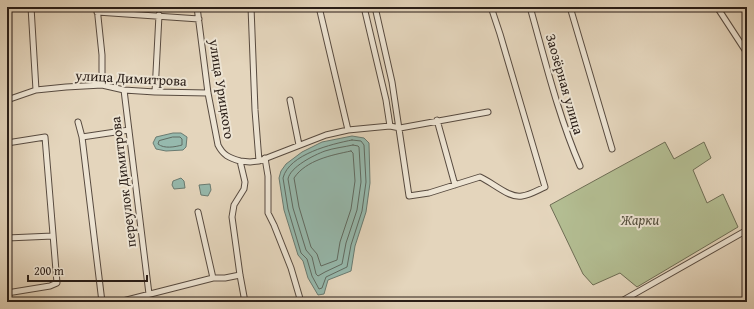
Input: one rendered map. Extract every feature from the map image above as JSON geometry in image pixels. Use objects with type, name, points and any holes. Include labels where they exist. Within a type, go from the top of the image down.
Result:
[{"type":"street","points":[[31,7],[36,90]]},
{"type":"street","name":"улица Урицкого","points":[[197,7],[208,93],[218,144],[222,152],[227,157],[240,161]]},
{"type":"street","points":[[251,7],[255,110],[259,161]]},
{"type":"street","points":[[319,7],[348,130]]},
{"type":"street","points":[[364,7],[386,100],[390,126]]},
{"type":"street","points":[[375,7],[392,82],[409,196],[429,193],[480,177],[508,194],[521,197],[546,186],[491,7]]},
{"type":"street","name":"Заозёрная улица","points":[[530,7],[569,142],[580,166]]},
{"type":"street","points":[[570,7],[612,149]]},
{"type":"street","points":[[716,7],[747,53]]},
{"type":"street","points":[[102,85],[102,55],[97,10],[199,19]]},
{"type":"street","points":[[155,92],[159,15]]},
{"type":"street","name":"улица Димитрова","points":[[7,100],[36,90],[66,86],[102,85],[124,90],[208,93]]},
{"type":"street","name":"переулок Димитрова","points":[[124,90],[149,294]]},
{"type":"street","points":[[290,100],[299,145]]},
{"type":"street","points":[[245,302],[232,217],[234,205],[244,189],[245,182],[240,161],[259,161],[326,135],[348,130],[390,126],[400,128],[437,120],[488,112]]},
{"type":"street","points":[[437,120],[455,185]]},
{"type":"street","points":[[78,122],[82,137],[102,302]]},
{"type":"street","points":[[82,137],[129,130]]},
{"type":"street","points":[[7,143],[45,137],[57,283],[50,286],[7,293]]},
{"type":"street","points":[[265,158],[268,176],[268,213],[291,268],[301,302]]},
{"type":"street","points":[[198,212],[213,278]]},
{"type":"street","points":[[620,302],[747,230]]},
{"type":"street","points":[[7,238],[53,236]]},
{"type":"street","points":[[119,302],[213,278],[225,278],[240,275]]},
{"type":"green space","name":"Жарки","points":[[665,142],[674,159],[704,142],[711,158],[693,170],[707,203],[723,194],[738,227],[637,287],[620,273],[593,285],[583,274],[550,205]]},
{"type":"water","points":[[173,133],[181,133],[187,137],[186,147],[183,150],[166,151],[156,149],[153,143],[156,137]]},
{"type":"water","points":[[352,136],[364,138],[369,143],[370,183],[366,212],[355,246],[351,271],[328,280],[324,294],[318,295],[308,278],[303,261],[298,255],[284,210],[279,178],[281,171],[286,164],[302,152],[322,142]]},
{"type":"water","points":[[181,178],[184,181],[185,188],[174,189],[172,185],[173,181]]},
{"type":"water","points":[[210,184],[211,190],[208,196],[201,195],[199,185]]}]
